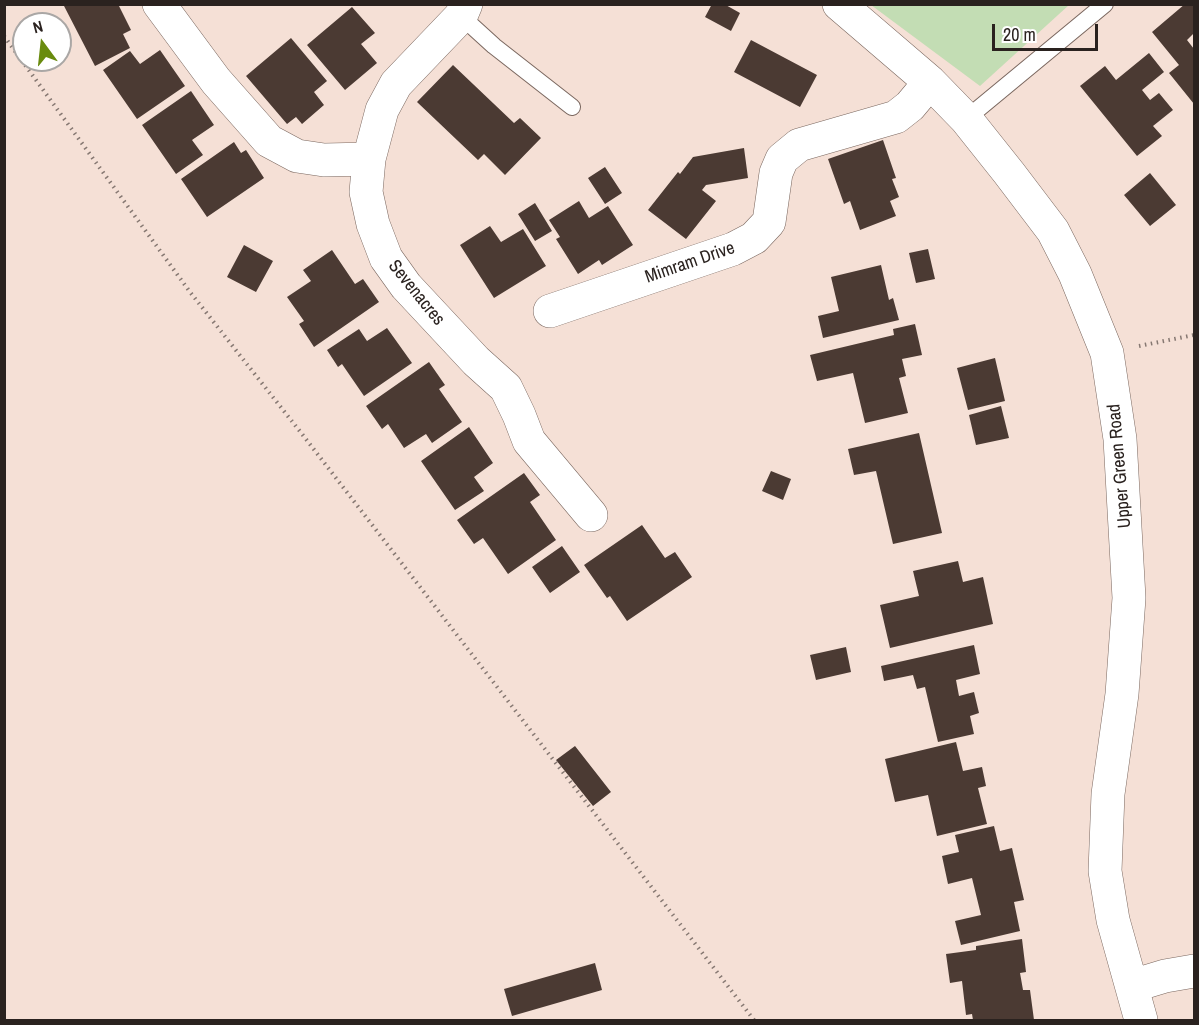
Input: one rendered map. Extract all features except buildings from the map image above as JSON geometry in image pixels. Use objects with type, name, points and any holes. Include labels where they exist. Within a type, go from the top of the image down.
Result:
[{"type":"street","points":[[159,4],[216,81],[269,141],[297,156],[324,160],[369,159]]},
{"type":"street","name":"Upper Green Road","points":[[839,4],[930,82],[966,119],[1053,231],[1075,274],[1107,353],[1120,439],[1129,598],[1122,694],[1108,794],[1105,871],[1113,920],[1141,1020]]},
{"type":"street","name":"Sevenacres","points":[[463,10],[396,84],[382,110],[369,159],[366,192],[373,224],[386,258],[406,286],[476,362],[506,388],[529,441],[591,515]]},
{"type":"street","name":"Mimram Drive","points":[[550,311],[733,249],[754,238],[769,222],[776,173],[782,159],[799,145],[896,117],[910,106],[930,82]]},
{"type":"street","points":[[1132,986],[1165,976],[1194,971]]},
{"type":"lane","points":[[966,119],[1105,4]]},
{"type":"lane","name":"Sevenacres","points":[[463,10],[494,46],[572,107]]},
{"type":"path","points":[[4,36],[190,292],[754,1020]]},
{"type":"path","points":[[1107,353],[1194,335]]},
{"type":"green space","points":[[871,5],[1069,5],[980,86]]}]
